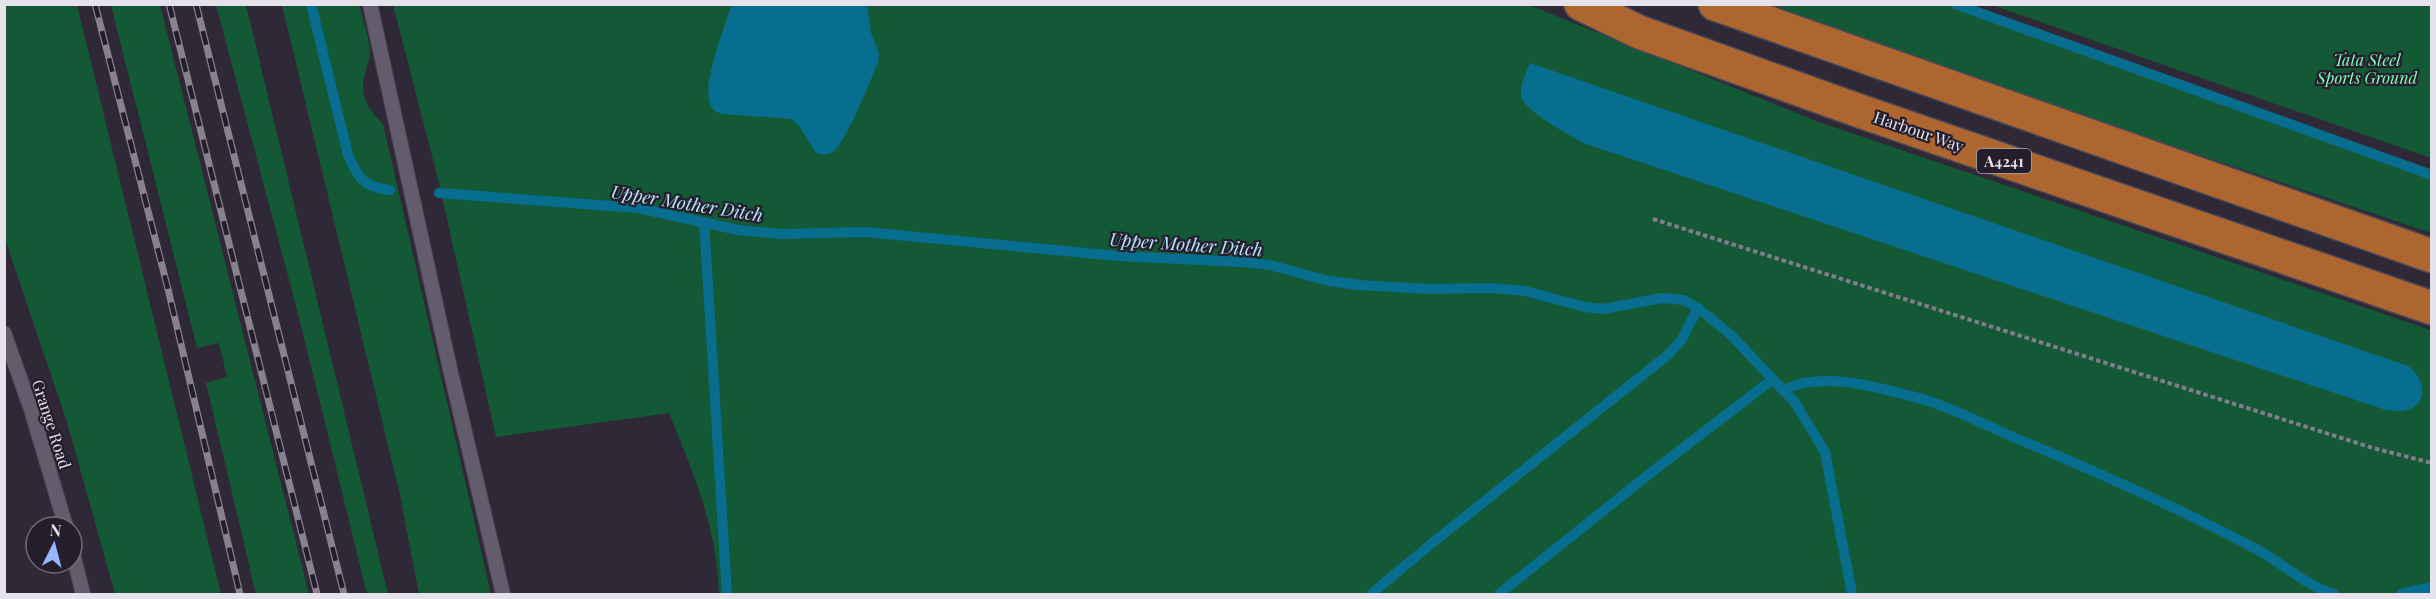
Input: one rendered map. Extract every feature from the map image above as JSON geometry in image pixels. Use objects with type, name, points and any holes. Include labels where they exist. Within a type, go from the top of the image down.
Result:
[{"type":"main road","name":"Harbour Way","points":[[1581,4],[1639,32],[1832,101],[2432,308]]},
{"type":"main road","points":[[1715,4],[2432,256]]},
{"type":"lane","points":[[370,4],[450,369],[503,594]]},
{"type":"lane","name":"Grange Road","points":[[4,333],[31,409],[62,515]]},
{"type":"lane","points":[[78,575],[83,594]]},
{"type":"path","points":[[1653,219],[2362,444],[2432,463]]},
{"type":"green space","points":[[4,5],[77,5],[221,594],[115,594],[67,422],[5,239]]},
{"type":"green space","points":[[111,5],[160,5],[309,594],[256,594],[206,383],[227,377],[219,343],[197,348]]},
{"type":"green space","points":[[216,5],[246,5],[388,594],[367,594],[301,325]]},
{"type":"green space","points":[[282,5],[359,5],[370,49],[363,82],[364,96],[369,108],[383,124],[491,594],[419,594],[400,495]]},
{"type":"green space","points":[[393,5],[1529,5],[1819,122],[2431,330],[2431,594],[719,594],[714,546],[703,502],[669,413],[496,437],[438,179]]},
{"type":"green space","points":[[1754,5],[1955,5],[2431,175],[2431,233]]},
{"type":"green space","name":"Tata Steel Sports Ground","points":[[1992,5],[2431,5],[2431,158]]},
{"type":"water","points":[[732,4],[867,5],[871,33],[879,53],[878,62],[851,124],[839,146],[832,153],[825,155],[816,153],[792,119],[722,114],[712,108],[708,97],[711,71]]},
{"type":"water","points":[[1530,63],[2408,366],[2420,382],[2422,394],[2420,400],[2407,410],[2386,410],[1583,143],[1547,122],[1524,101],[1521,87]]},
{"type":"waterway","name":"Upper Mother Ditch","points":[[311,4],[348,155],[355,170],[367,184],[390,190]]},
{"type":"waterway","points":[[1955,4],[2432,175]]},
{"type":"waterway","name":"Upper Mother Ditch","points":[[439,193],[638,208],[738,230],[781,234],[865,232],[1117,256],[1243,262],[1270,265],[1329,281],[1359,285],[1430,289],[1492,288],[1525,291],[1585,307],[1603,309],[1662,298],[1684,300],[1698,308],[1731,335],[1794,401],[1825,452],[1852,594]]},
{"type":"waterway","points":[[704,222],[727,594]]},
{"type":"waterway","points":[[1371,594],[1669,354],[1682,339],[1698,308]]},
{"type":"waterway","points":[[1499,594],[1773,379]]},
{"type":"waterway","points":[[1783,390],[1813,382],[1845,382],[1877,387],[1934,403],[2166,504],[2256,549],[2313,585],[2334,594]]},
{"type":"waterway","points":[[2401,594],[2432,587]]},
{"type":"railway","points":[[95,4],[168,289],[240,594]]},
{"type":"railway","points":[[169,4],[317,594]]},
{"type":"railway","points":[[196,4],[344,594]]}]
